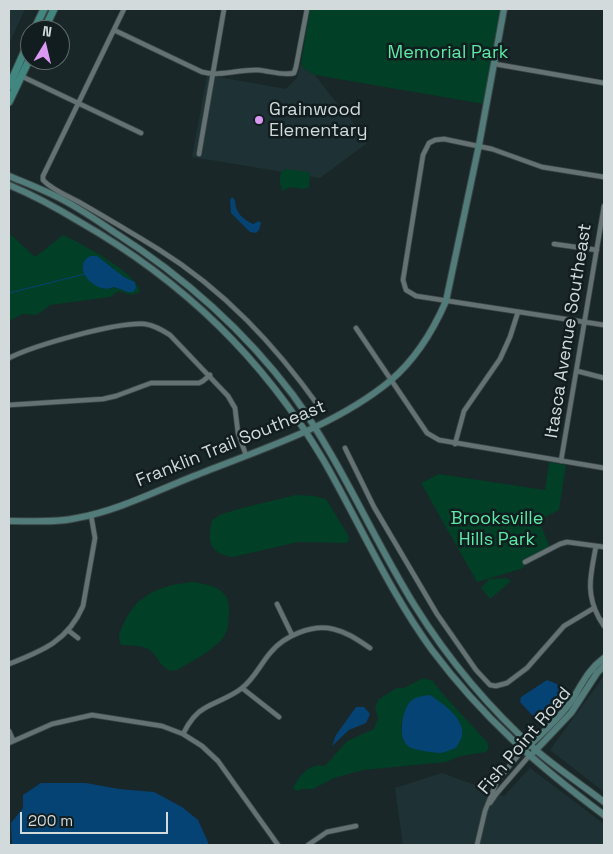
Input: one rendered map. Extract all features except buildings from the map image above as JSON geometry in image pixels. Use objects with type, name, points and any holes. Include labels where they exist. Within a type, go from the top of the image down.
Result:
[{"type":"main road","name":"Franklin Trail Southeast","points":[[9,520],[56,521],[91,515],[126,503],[306,432],[341,414],[391,380],[408,365],[437,322],[446,301],[479,145],[504,9]]},
{"type":"main road","points":[[9,86],[15,73]]},
{"type":"main road","points":[[9,102],[15,73]]},
{"type":"main road","points":[[9,176],[78,208],[141,249],[190,287],[235,328],[266,362],[315,427],[403,586],[440,643],[482,695],[536,750],[604,802]]},
{"type":"main road","points":[[9,185],[45,202],[114,242],[184,293],[213,318],[245,351],[306,432],[406,611],[419,631],[470,697],[528,756],[604,815]]},
{"type":"main road","name":"Fish Point Road","points":[[522,750],[531,745],[567,706],[590,671],[604,658]]},
{"type":"main road","name":"Fish Point Road","points":[[528,756],[571,713],[594,677],[604,666]]},
{"type":"street","points":[[124,9],[77,102],[43,176],[43,180],[46,184],[160,250],[222,296],[273,347],[320,408]]},
{"type":"street","points":[[199,154],[224,9]]},
{"type":"street","points":[[114,30],[212,75],[256,70],[288,75],[294,73],[297,65],[307,9]]},
{"type":"street","points":[[495,64],[604,83]]},
{"type":"street","points":[[15,73],[141,133]]},
{"type":"street","points":[[604,178],[542,167],[479,145],[444,139],[428,143],[425,148],[403,280],[406,290],[416,296],[604,325]]},
{"type":"street","name":"Itasca Avenue Southeast","points":[[562,461],[604,206]]},
{"type":"street","points":[[554,244],[597,250]]},
{"type":"street","points":[[455,444],[464,411],[500,359],[518,312]]},
{"type":"street","points":[[9,358],[22,351],[132,324],[146,324],[158,328],[170,335],[228,396],[235,408],[238,433],[246,455]]},
{"type":"street","points":[[356,328],[427,433],[439,440],[604,468]]},
{"type":"street","points":[[577,371],[604,378]]},
{"type":"street","points":[[9,405],[103,399],[145,385],[199,382],[210,375]]},
{"type":"street","points":[[345,448],[374,507],[437,614],[476,670],[490,684],[496,686],[508,683],[527,668],[564,626],[594,608]]},
{"type":"street","points":[[9,664],[47,648],[69,631],[83,606],[95,538],[91,515]]},
{"type":"street","points":[[525,562],[567,542],[604,548]]},
{"type":"street","points":[[596,546],[589,588],[594,608],[604,625]]},
{"type":"street","points":[[277,604],[292,635]]},
{"type":"street","points":[[183,734],[190,721],[203,708],[221,701],[242,688],[260,668],[271,651],[292,635],[312,629],[332,628],[350,634],[370,648]]},
{"type":"street","points":[[69,631],[78,638]]},
{"type":"street","points":[[242,688],[279,717]]},
{"type":"street","points":[[9,731],[11,741],[52,724],[92,715],[162,726],[183,734],[202,746],[218,761],[278,845]]},
{"type":"street","name":"Fish Point Road","points":[[477,845],[486,811],[497,781],[522,750]]},
{"type":"street","name":"Fish Point Road","points":[[486,811],[497,793],[528,756]]},
{"type":"street","points":[[308,845],[327,832],[356,826]]},
{"type":"shaded area","points":[[9,9],[25,9],[9,44]]},
{"type":"shaded area","points":[[301,63],[303,68],[315,75],[345,111],[367,143],[320,178],[192,157],[207,75],[286,89],[297,78]]},
{"type":"shaded area","points":[[604,676],[604,792],[550,750]]},
{"type":"shaded area","points":[[530,768],[604,824],[604,845],[403,845],[395,788],[442,773],[504,796]]},
{"type":"green space","name":"Memorial Park","points":[[310,9],[501,9],[484,104],[315,75],[303,68],[301,63]]},
{"type":"green space","points":[[284,169],[310,173],[309,187],[304,189],[290,187],[283,191],[280,179]]},
{"type":"green space","points":[[9,233],[35,257],[63,235],[107,259],[130,276],[134,282],[124,277],[97,256],[102,288],[110,289],[114,287],[128,292],[135,282],[140,292],[132,295],[119,291],[110,297],[50,305],[37,315],[22,314],[9,321]]},
{"type":"green space","name":"Brooksville Hills Park","points":[[549,462],[566,465],[559,510],[539,520],[549,546],[521,569],[477,582],[421,483],[439,474],[545,490]]},
{"type":"green space","points":[[296,495],[326,499],[348,535],[349,541],[346,543],[298,542],[233,557],[219,553],[214,549],[210,540],[212,520],[238,509]]},
{"type":"green space","points":[[507,578],[511,581],[490,599],[481,588],[489,579]]},
{"type":"green space","points":[[192,582],[220,590],[228,600],[229,616],[227,628],[218,644],[177,670],[167,669],[146,648],[121,645],[119,636],[121,629],[136,604],[161,588]]},
{"type":"green space","points":[[423,678],[433,681],[487,742],[489,747],[486,752],[461,756],[446,762],[363,770],[334,778],[313,789],[296,791],[293,788],[298,779],[310,768],[320,765],[325,766],[347,741],[374,729],[378,718],[375,707],[379,699],[397,688],[404,688]],"holes":[[[405,712],[442,753],[404,742],[401,727]]]},
{"type":"water","points":[[232,197],[242,217],[253,224],[259,221],[261,223],[256,233],[250,232],[231,213],[230,200]]},
{"type":"water","points":[[90,256],[97,256],[124,277],[135,282],[136,288],[133,292],[114,287],[108,289],[101,288],[88,279],[83,267],[84,261]]},
{"type":"water","points":[[547,680],[557,684],[560,690],[557,698],[537,717],[532,715],[520,702],[521,697]]},
{"type":"water","points":[[430,695],[457,717],[462,729],[462,736],[456,748],[441,753],[414,749],[408,746],[403,737],[403,716],[409,704],[416,698]]},
{"type":"water","points":[[356,707],[364,707],[370,714],[366,723],[349,730],[332,746],[336,735]]},
{"type":"water","points":[[41,783],[86,783],[119,789],[154,792],[182,807],[198,820],[208,845],[12,845],[11,823],[23,808],[23,795]]},
{"type":"waterway","points":[[9,293],[85,274]]},
{"type":"place","name":"Grainwood Elementary","points":[[259,120]]}]
